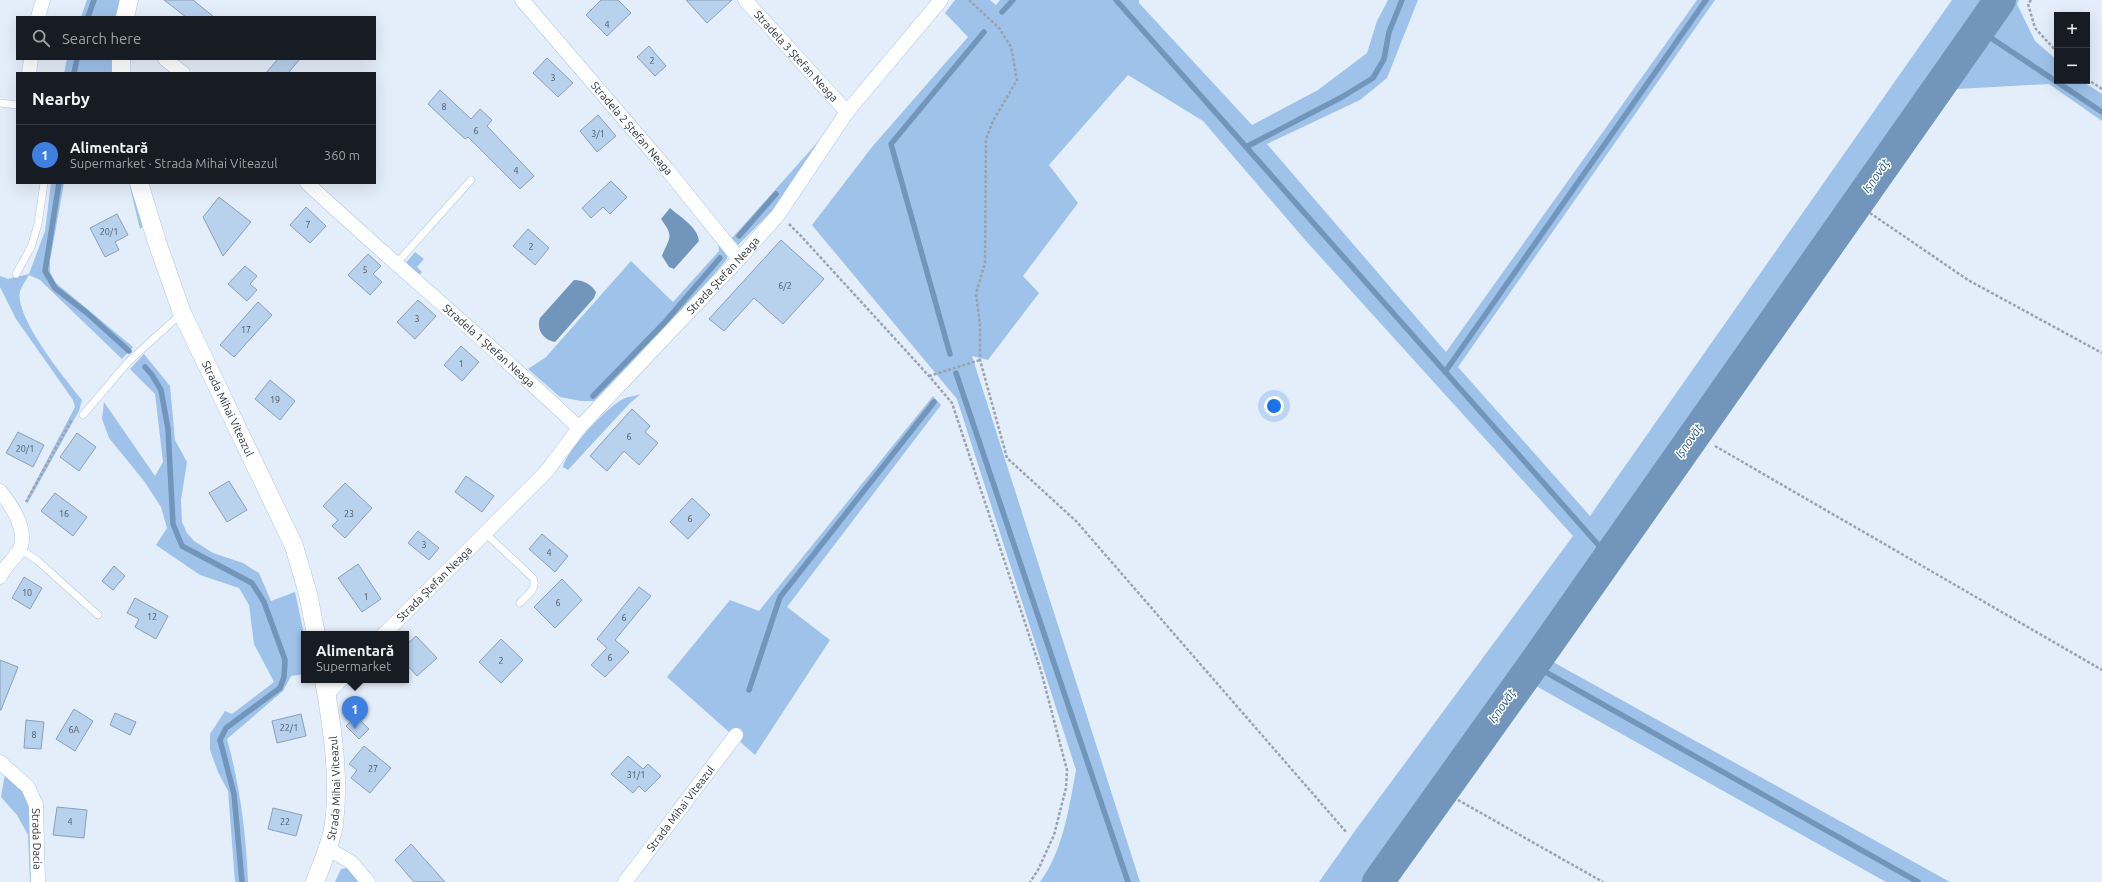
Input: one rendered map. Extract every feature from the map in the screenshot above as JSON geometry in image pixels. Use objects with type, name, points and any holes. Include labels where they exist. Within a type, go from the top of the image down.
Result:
[{"type":"street","points":[[38,16],[43,0]]},
{"type":"street","points":[[125,16],[129,0]]},
{"type":"street","name":"Stradela 2 Ștefan Neaga","points":[[522,0],[666,168],[739,259]]},
{"type":"street","name":"Stradela 3 Ștefan Neaga","points":[[745,0],[847,112]]},
{"type":"street","name":"Strada Ștefan Neaga","points":[[387,631],[546,472],[580,428],[739,259],[778,215],[847,112],[941,0]]},
{"type":"street","points":[[29,72],[31,60]]},
{"type":"street","points":[[121,60],[121,72]]},
{"type":"street","points":[[166,60],[182,72]]},
{"type":"street","name":"Strada Mihai Viteazul","points":[[139,184],[157,242],[182,313],[294,546],[308,594],[315,631]]},
{"type":"street","name":"Stradela 1 Ștefan Neaga","points":[[308,184],[396,264],[521,372],[580,428]]},
{"type":"street","points":[[0,491],[16,514],[20,535],[20,548],[3,569],[0,577]]},
{"type":"street","points":[[325,688],[335,683]]},
{"type":"street","name":"Strada Mihai Viteazul","points":[[315,882],[328,849],[334,825],[336,800],[334,765],[325,688]]},
{"type":"street","name":"Strada Mihai Viteazul","points":[[625,882],[736,734]]},
{"type":"street","name":"Strada Dacia","points":[[0,762],[28,787],[36,805],[38,882]]},
{"type":"street","name":"Strada Mihai Viteazul","points":[[328,849],[351,862],[368,882]]},
{"type":"lane","points":[[0,103],[16,105]]},
{"type":"lane","points":[[396,264],[471,180]]},
{"type":"lane","points":[[16,274],[31,247],[38,224],[44,184]]},
{"type":"lane","points":[[83,415],[128,362],[182,313]]},
{"type":"lane","points":[[485,534],[533,578],[536,583],[535,588],[520,603]]},
{"type":"lane","points":[[20,548],[38,561],[98,615]]},
{"type":"path","points":[[968,0],[999,28],[1011,48],[1017,80],[993,121],[986,139],[985,263],[976,293],[980,326],[980,360],[1007,458],[1076,521],[1347,833]]},
{"type":"path","points":[[2025,0],[2028,4],[2035,28],[2054,49]]},
{"type":"path","points":[[2028,4],[2031,0]]},
{"type":"path","points":[[2090,80],[2102,88]]},
{"type":"path","points":[[1870,213],[1968,280],[2102,353]]},
{"type":"path","points":[[778,215],[801,236],[930,376],[952,403],[1041,671],[1066,770],[1066,788],[1054,835],[1038,870],[1030,882]]},
{"type":"path","points":[[930,376],[980,360]]},
{"type":"path","points":[[16,514],[28,499],[77,410],[90,406]]},
{"type":"path","points":[[1715,446],[2102,670]]},
{"type":"path","points":[[1458,800],[1603,882]]},
{"type":"shaded area","points":[[87,0],[120,0],[117,16],[81,16]]},
{"type":"shaded area","points":[[955,0],[990,0],[996,5],[1000,0],[1139,0],[1139,3],[1252,125],[1318,90],[1367,53],[1377,21],[1388,0],[1418,0],[1387,78],[1360,100],[1267,144],[1446,352],[1697,0],[1715,0],[1458,367],[1590,516],[1952,0],[2019,0],[2017,4],[2035,41],[2054,57],[2054,84],[2087,84],[2102,94],[2102,121],[2049,84],[1957,89],[1553,662],[1950,882],[1886,882],[1536,686],[1393,882],[1319,882],[1357,828],[1573,536],[1306,241],[1203,121],[1128,75],[1049,165],[1078,203],[1023,276],[1039,293],[988,360],[972,356],[1140,882],[1040,882],[1048,870],[1060,843],[1068,814],[1076,770],[957,399],[812,225],[872,147],[968,37],[945,13]]},
{"type":"shaded area","points":[[67,60],[114,60],[114,72],[64,72]]},
{"type":"shaded area","points":[[824,135],[776,207],[738,245],[732,238]]},
{"type":"shaded area","points":[[51,184],[64,184],[50,261],[50,272],[56,283],[133,347],[122,359],[40,280],[29,275],[20,291],[20,302],[25,316],[43,348],[82,400],[79,411],[27,504],[27,498],[75,407],[73,400],[16,319],[0,287],[0,276],[8,279],[29,274],[45,231]]},
{"type":"shaded area","points":[[129,184],[134,184],[145,225],[140,229]]},
{"type":"shaded area","points":[[670,208],[692,227],[698,236],[699,241],[674,269],[669,267],[662,256],[669,238],[669,234],[661,219]]},
{"type":"shaded area","points":[[718,243],[727,254],[727,259],[693,299],[594,401],[581,401],[560,397],[528,369],[546,357],[631,261],[673,302],[719,251]]},
{"type":"shaded area","points":[[415,252],[424,259],[417,267],[422,272],[419,275],[405,264]]},
{"type":"shaded area","points":[[574,280],[584,282],[592,287],[596,292],[594,298],[555,342],[551,341],[544,336],[540,330],[540,318]]},
{"type":"shaded area","points":[[144,354],[170,386],[175,440],[187,462],[181,500],[182,522],[187,533],[194,541],[213,553],[243,563],[259,573],[271,601],[295,592],[303,631],[301,631],[301,674],[291,676],[283,691],[227,739],[242,810],[248,882],[235,882],[228,791],[218,772],[210,750],[210,734],[225,711],[232,714],[274,682],[254,644],[249,605],[239,588],[200,575],[156,545],[167,528],[161,507],[144,481],[109,438],[102,419],[104,402],[155,476],[163,462],[155,394],[130,369]]},
{"type":"shaded area","points":[[641,394],[630,403],[568,470],[563,467],[566,459],[588,429],[607,410],[623,399]]},
{"type":"shaded area","points":[[933,396],[941,405],[787,607],[830,640],[755,755],[667,677],[730,600],[759,611]]},
{"type":"shaded area","points":[[5,774],[19,786],[31,808],[33,882],[30,882],[28,835],[17,815],[1,797]]},
{"type":"shaded area","points":[[347,868],[361,882],[335,882],[341,869]]},
{"type":"building","points":[[164,0],[193,0],[213,16],[185,16]]},
{"type":"building","points":[[601,0],[618,0],[631,13],[607,36],[586,15]]},
{"type":"building","points":[[686,0],[732,0],[707,23]]},
{"type":"building","points":[[649,46],[666,66],[655,76],[637,57]]},
{"type":"building","points":[[547,58],[573,83],[558,97],[533,73]]},
{"type":"building","points":[[277,60],[299,60],[289,72],[267,72]]},
{"type":"building","points":[[440,90],[471,119],[480,109],[492,120],[487,126],[534,176],[520,189],[468,137],[465,139],[428,104]]},
{"type":"building","points":[[598,115],[616,136],[597,152],[580,131]]},
{"type":"building","points":[[611,181],[627,197],[610,214],[603,207],[591,218],[582,208]]},
{"type":"building","points":[[219,197],[251,222],[223,256],[203,217]]},
{"type":"building","points":[[306,207],[326,226],[310,243],[290,225]]},
{"type":"building","points":[[117,214],[128,235],[115,242],[119,250],[105,257],[90,228]]},
{"type":"building","points":[[528,229],[549,248],[535,265],[513,246]]},
{"type":"building","points":[[781,240],[824,279],[783,324],[754,298],[724,331],[709,319]]},
{"type":"building","points":[[368,254],[381,266],[373,274],[382,282],[370,295],[348,275]]},
{"type":"building","points":[[245,266],[257,276],[250,284],[257,290],[247,301],[228,284]]},
{"type":"building","points":[[418,300],[436,316],[415,339],[397,322]]},
{"type":"building","points":[[258,302],[272,315],[234,357],[220,345]]},
{"type":"building","points":[[461,346],[479,362],[462,381],[444,365]]},
{"type":"building","points":[[270,380],[295,401],[280,420],[255,399]]},
{"type":"building","points":[[632,409],[650,426],[645,432],[658,443],[639,465],[624,451],[607,471],[590,456]]},
{"type":"building","points":[[18,432],[44,445],[33,467],[6,453]]},
{"type":"building","points":[[77,433],[96,447],[79,471],[60,457]]},
{"type":"building","points":[[466,476],[494,496],[482,512],[455,492]]},
{"type":"building","points":[[229,481],[247,510],[227,522],[209,493]]},
{"type":"building","points":[[345,483],[372,508],[345,538],[332,526],[338,520],[323,506]]},
{"type":"building","points":[[55,493],[87,517],[73,536],[41,511]]},
{"type":"building","points":[[692,498],[710,515],[688,539],[670,522]]},
{"type":"building","points":[[418,531],[439,548],[429,560],[408,543]]},
{"type":"building","points":[[542,534],[568,556],[555,572],[529,549]]},
{"type":"building","points":[[358,564],[381,599],[362,612],[338,578]]},
{"type":"building","points":[[114,566],[125,576],[113,590],[102,581]]},
{"type":"building","points":[[24,577],[42,588],[30,609],[12,598]]},
{"type":"building","points":[[562,579],[582,600],[555,628],[534,607]]},
{"type":"building","points":[[639,587],[651,596],[615,640],[629,652],[605,677],[591,665],[607,648],[597,639]]},
{"type":"building","points":[[135,598],[168,616],[156,639],[135,627],[139,619],[127,613]]},
{"type":"building","points":[[416,636],[437,658],[417,676],[409,667],[409,642]]},
{"type":"building","points":[[501,639],[523,660],[501,683],[479,662]]},
{"type":"building","points":[[0,660],[18,667],[1,710],[0,710]]},
{"type":"building","points":[[74,709],[93,721],[75,751],[56,739]]},
{"type":"building","points":[[115,713],[136,722],[130,735],[110,725]]},
{"type":"building","points":[[301,714],[306,736],[277,743],[272,721]]},
{"type":"building","points":[[356,716],[369,729],[359,739],[346,726]]},
{"type":"building","points":[[26,720],[44,722],[41,749],[24,748]]},
{"type":"building","points":[[364,746],[391,768],[370,793],[351,778],[357,770],[349,764]]},
{"type":"building","points":[[628,756],[643,769],[648,764],[661,776],[645,792],[639,786],[633,793],[611,774]]},
{"type":"building","points":[[57,807],[87,810],[84,838],[53,835]]},
{"type":"building","points":[[273,808],[302,815],[296,836],[268,829]]},
{"type":"building","points":[[411,844],[445,882],[414,882],[395,860]]},
{"type":"waterway","points":[[88,16],[94,0]]},
{"type":"waterway","points":[[1002,12],[1013,0]]},
{"type":"waterway","points":[[1116,0],[1609,557]]},
{"type":"waterway","points":[[1246,147],[1342,97],[1373,78],[1384,59],[1389,32],[1402,0]]},
{"type":"waterway","points":[[1445,372],[1706,0]]},
{"type":"waterway","name":"Ișnovăț","points":[[1378,882],[1533,665],[2000,0]]},
{"type":"waterway","points":[[1979,30],[2102,112]]},
{"type":"waterway","points":[[950,354],[891,144],[984,32]]},
{"type":"waterway","points":[[74,72],[77,60]]},
{"type":"waterway","points":[[59,184],[45,271],[55,288],[87,313],[129,351]]},
{"type":"waterway","points":[[739,236],[776,194]]},
{"type":"waterway","points":[[593,396],[665,322],[720,258]]},
{"type":"waterway","points":[[145,367],[161,390],[168,429],[173,524],[182,546],[252,583],[264,602],[285,660],[284,677],[280,688],[226,728],[220,740],[234,794],[242,882]]},
{"type":"waterway","points":[[956,373],[1128,882]]},
{"type":"waterway","points":[[749,690],[780,597],[934,402]]},
{"type":"waterway","points":[[1533,665],[1918,882]]},
{"type":"place","name":"Alimentară","points":[[355,729]]}]
